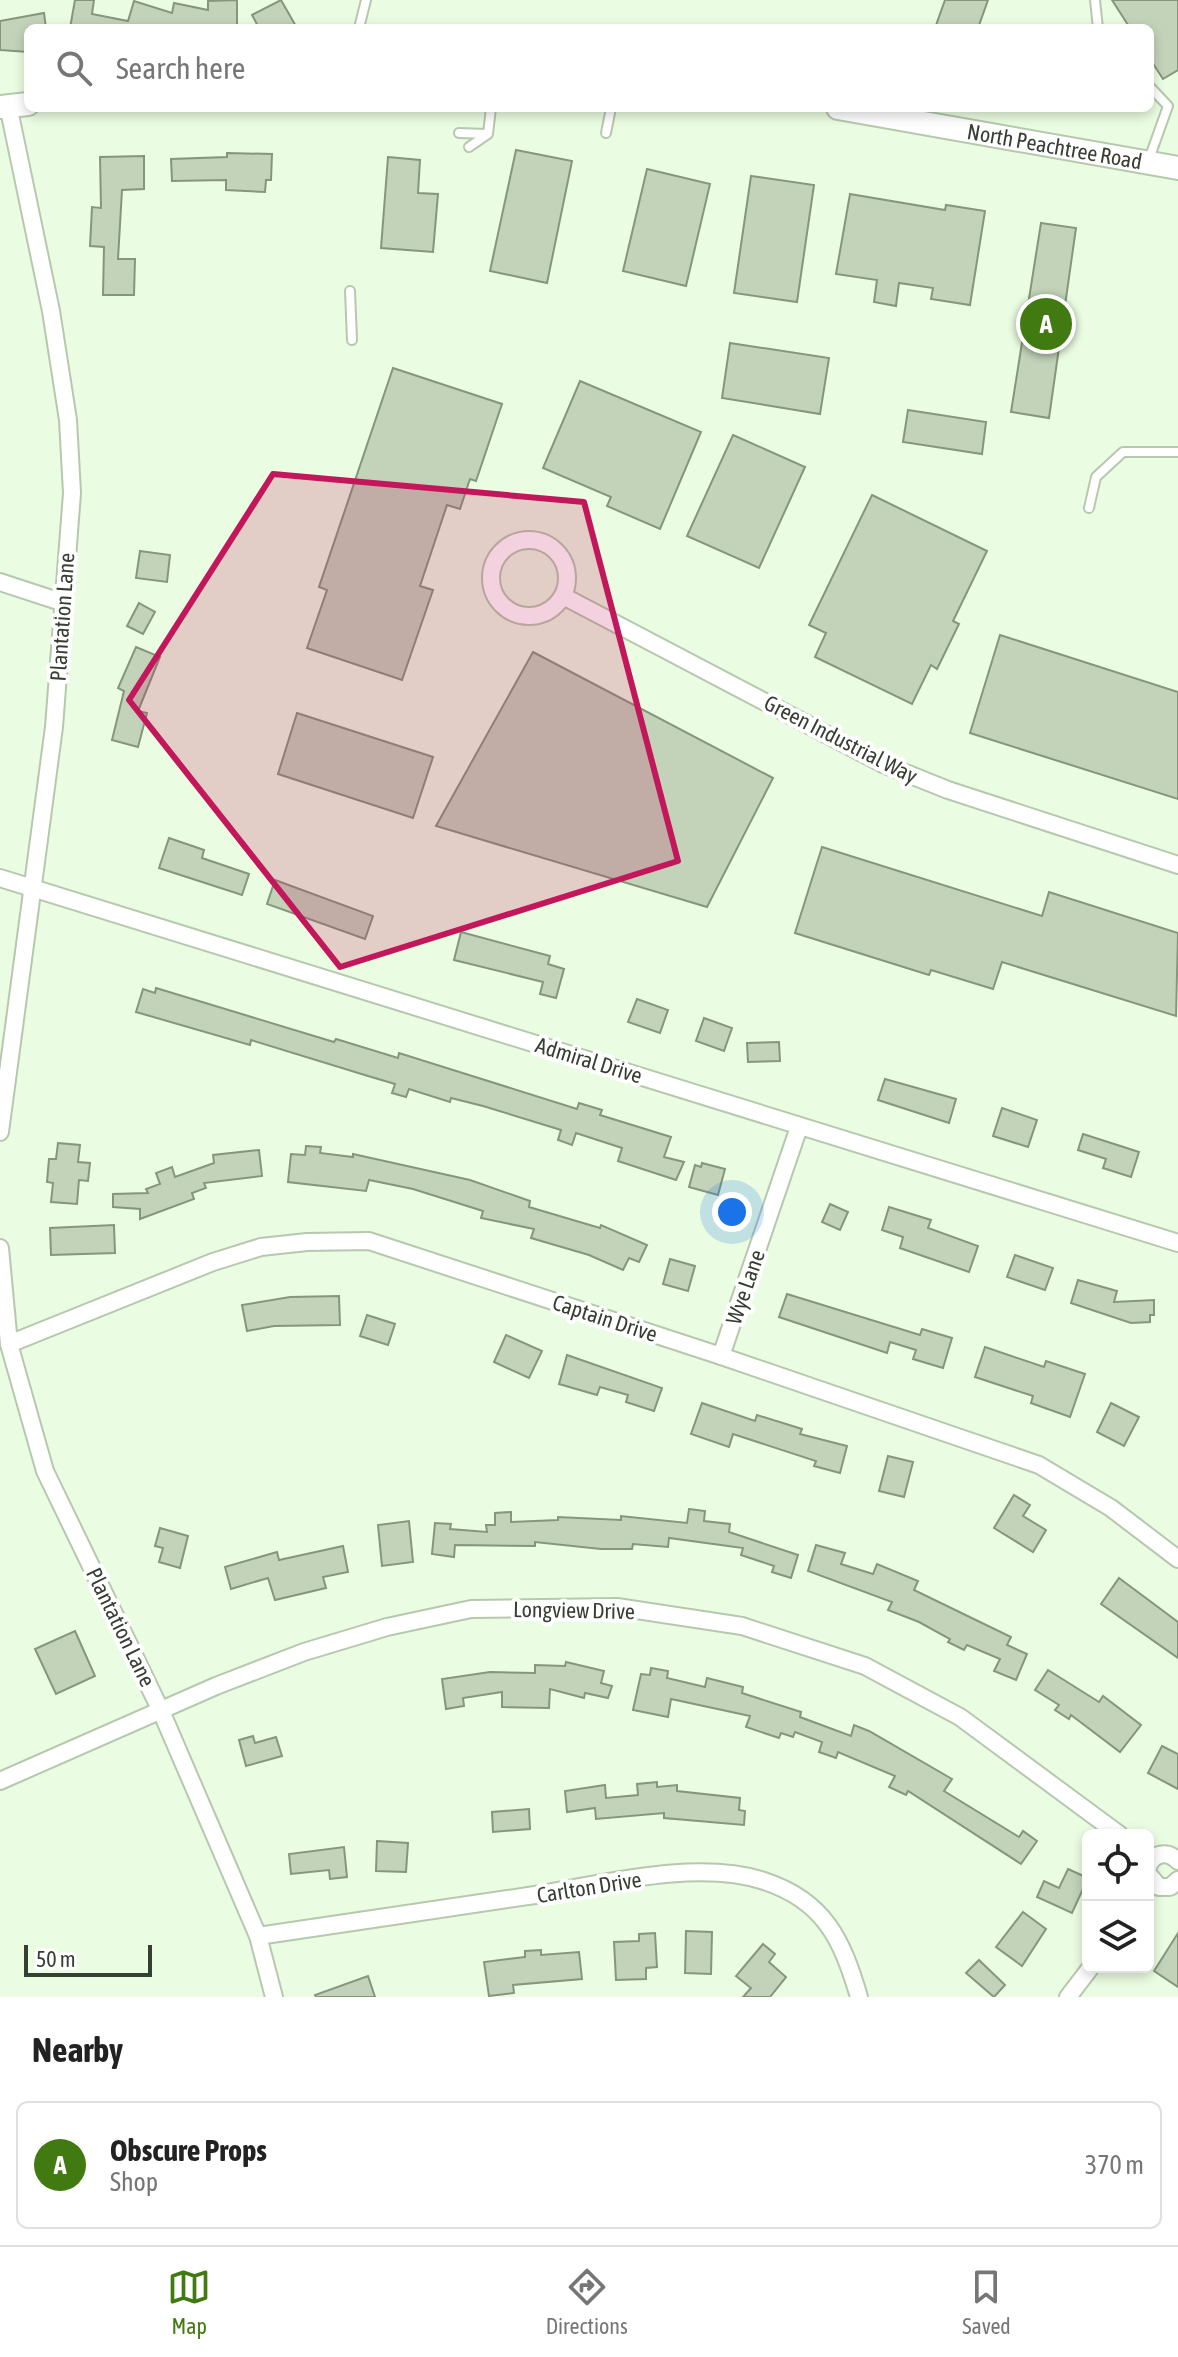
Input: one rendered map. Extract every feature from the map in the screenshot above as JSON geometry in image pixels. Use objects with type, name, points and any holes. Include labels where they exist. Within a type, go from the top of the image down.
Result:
[{"type":"street","name":"Plantation Lane","points":[[0,1132],[54,727],[72,493],[68,420],[12,105]]},
{"type":"street","name":"North Peachtree Road","points":[[861,112],[1178,168]]},
{"type":"street","points":[[521,540],[545,543],[556,550],[567,571],[563,596],[556,606],[534,616],[510,611],[493,591],[491,579],[499,554],[521,540]]},
{"type":"street","points":[[0,582],[64,603]]},
{"type":"street","name":"Green Industrial Way","points":[[563,596],[883,764],[948,790],[1178,865]]},
{"type":"street","name":"Admiral Drive","points":[[0,878],[1178,1243]]},
{"type":"street","name":"Wye Lane","points":[[721,1356],[799,1127]]},
{"type":"street","name":"Captain Drive","points":[[9,1344],[37,1336],[213,1262],[261,1247],[307,1242],[369,1241],[721,1356],[1039,1465],[1111,1508],[1178,1559]]},
{"type":"street","name":"Plantation Lane","points":[[0,1248],[9,1344],[45,1471],[161,1711],[258,1936],[274,1997]]},
{"type":"street","name":"Longview Drive","points":[[0,1781],[304,1652],[387,1627],[471,1609],[617,1607],[742,1626],[865,1666],[960,1717],[1112,1829]]},
{"type":"street","points":[[1154,1868],[1166,1854],[1177,1858]]},
{"type":"street","name":"Carlton Drive","points":[[258,1936],[651,1877],[720,1873],[764,1881],[802,1900],[830,1925],[845,1950],[859,1997]]},
{"type":"street","points":[[1154,1875],[1170,1887],[1178,1880]]},
{"type":"street","points":[[1068,1997],[1086,1973]]},
{"type":"lane","points":[[360,24],[366,0]]},
{"type":"lane","points":[[1095,0],[1098,24]]},
{"type":"lane","points":[[1148,163],[1168,106],[1154,91]]},
{"type":"lane","points":[[469,147],[488,134],[491,112]]},
{"type":"lane","points":[[606,133],[610,112]]},
{"type":"lane","points":[[459,133],[488,134]]},
{"type":"lane","points":[[350,291],[352,340]]},
{"type":"lane","points":[[1089,508],[1096,477],[1123,452],[1178,452]]},
{"type":"highlighted area","points":[[273,474],[584,502],[678,861],[340,967],[129,700]]},
{"type":"building","points":[[75,0],[94,0],[92,14],[128,21],[134,1],[172,13],[174,3],[208,10],[208,1],[237,0],[237,24],[71,24]]},
{"type":"building","points":[[281,0],[295,24],[257,24],[252,15]]},
{"type":"building","points":[[945,0],[988,0],[979,24],[936,24]]},
{"type":"building","points":[[1112,0],[1178,0],[1178,70],[1163,79],[1154,65],[1154,24],[1127,24]]},
{"type":"building","points":[[44,13],[45,24],[24,24],[24,52],[0,50],[0,21]]},
{"type":"building","points":[[516,150],[572,161],[547,283],[490,271]]},
{"type":"building","points":[[227,153],[272,154],[271,180],[266,180],[265,192],[226,190],[226,180],[172,181],[171,159],[227,157]]},
{"type":"building","points":[[144,156],[144,189],[122,190],[118,259],[135,259],[134,295],[103,295],[104,247],[90,246],[92,207],[101,208],[100,157]]},
{"type":"building","points":[[388,157],[420,160],[418,193],[438,194],[433,252],[381,248]]},
{"type":"building","points":[[647,169],[710,184],[686,286],[623,271]]},
{"type":"building","points":[[751,176],[814,185],[797,302],[734,293]]},
{"type":"building","points":[[850,194],[945,210],[946,205],[985,211],[970,305],[931,299],[933,288],[899,283],[896,306],[874,302],[877,280],[836,274]]},
{"type":"building","points":[[1041,223],[1076,228],[1049,418],[1011,412]]},
{"type":"building","points":[[730,343],[829,358],[820,414],[722,398]]},
{"type":"building","points":[[393,368],[502,404],[476,481],[470,479],[460,509],[447,505],[420,586],[433,590],[402,680],[307,648],[327,590],[319,587]]},
{"type":"building","points":[[580,381],[701,432],[660,529],[607,506],[611,497],[543,468]]},
{"type":"building","points":[[908,410],[986,422],[982,454],[903,442]]},
{"type":"building","points":[[733,435],[805,467],[759,568],[687,536]]},
{"type":"building","points":[[872,495],[987,551],[953,621],[959,624],[937,669],[931,665],[912,704],[815,657],[826,633],[809,625]]},
{"type":"building","points":[[140,551],[170,555],[167,582],[136,578]]},
{"type":"building","points":[[139,603],[155,612],[143,634],[127,626]]},
{"type":"building","points":[[1000,635],[1178,692],[1178,799],[970,733]]},
{"type":"building","points":[[136,647],[160,657],[138,711],[147,713],[138,747],[112,740],[124,691],[118,688]]},
{"type":"building","points":[[533,652],[773,778],[707,907],[436,826]]},
{"type":"building","points":[[297,713],[433,757],[413,818],[278,774]]},
{"type":"building","points":[[169,838],[204,850],[202,858],[249,874],[242,895],[159,868]]},
{"type":"building","points":[[822,847],[1042,916],[1049,892],[1178,933],[1176,1016],[1002,962],[993,989],[931,970],[929,975],[795,933]]},
{"type":"building","points":[[275,880],[373,916],[365,939],[267,904]]},
{"type":"building","points":[[461,932],[550,956],[548,964],[564,969],[556,998],[540,994],[543,982],[454,960]]},
{"type":"building","points":[[156,988],[334,1042],[336,1039],[398,1058],[399,1053],[577,1109],[579,1103],[602,1110],[600,1115],[671,1137],[664,1157],[684,1162],[676,1180],[618,1161],[622,1148],[576,1133],[572,1145],[558,1140],[561,1130],[483,1106],[451,1098],[450,1102],[409,1089],[406,1097],[392,1093],[395,1084],[251,1040],[250,1045],[136,1012],[143,989],[155,993]]},
{"type":"building","points":[[637,999],[668,1010],[660,1033],[628,1022]]},
{"type":"building","points":[[704,1018],[732,1028],[724,1051],[696,1041]]},
{"type":"building","points":[[779,1042],[780,1061],[748,1062],[747,1043]]},
{"type":"building","points":[[885,1079],[956,1099],[949,1123],[878,1100]]},
{"type":"building","points":[[1002,1108],[1037,1120],[1028,1147],[993,1136]]},
{"type":"building","points":[[1083,1134],[1139,1152],[1131,1177],[1103,1168],[1106,1159],[1078,1150]]},
{"type":"building","points":[[58,1143],[80,1145],[78,1162],[90,1163],[88,1181],[79,1180],[77,1204],[51,1202],[53,1183],[47,1182],[49,1159],[56,1159]]},
{"type":"building","points":[[306,1146],[321,1147],[320,1153],[353,1157],[353,1154],[470,1180],[530,1201],[529,1207],[600,1228],[601,1225],[647,1245],[639,1262],[629,1258],[623,1270],[589,1255],[531,1238],[534,1229],[481,1218],[483,1211],[413,1189],[369,1180],[366,1191],[288,1182],[291,1154],[305,1155]]},
{"type":"building","points":[[259,1150],[262,1176],[204,1183],[206,1188],[192,1193],[194,1199],[140,1219],[140,1209],[113,1207],[113,1194],[148,1193],[146,1189],[160,1184],[156,1173],[172,1167],[175,1177],[214,1163],[213,1155]]},
{"type":"building","points":[[702,1163],[725,1169],[718,1195],[689,1187],[695,1165],[701,1167]]},
{"type":"building","points":[[830,1204],[848,1212],[840,1230],[822,1222]]},
{"type":"building","points":[[889,1207],[931,1220],[928,1228],[978,1246],[969,1272],[900,1248],[903,1237],[882,1230]]},
{"type":"building","points":[[114,1225],[115,1253],[51,1255],[50,1228]]},
{"type":"building","points":[[1015,1255],[1053,1268],[1045,1290],[1007,1277]]},
{"type":"building","points":[[670,1259],[695,1266],[688,1291],[663,1284]]},
{"type":"building","points":[[1078,1280],[1117,1291],[1114,1302],[1154,1300],[1154,1315],[1150,1315],[1150,1322],[1131,1323],[1071,1303]]},
{"type":"building","points":[[787,1294],[920,1335],[922,1329],[952,1338],[943,1368],[913,1359],[916,1350],[890,1342],[887,1353],[779,1317]]},
{"type":"building","points":[[339,1296],[340,1325],[274,1326],[247,1331],[242,1305],[290,1297]]},
{"type":"building","points":[[367,1315],[395,1324],[388,1345],[360,1336]]},
{"type":"building","points":[[506,1335],[542,1351],[529,1378],[494,1362]]},
{"type":"building","points":[[985,1347],[1044,1367],[1046,1361],[1085,1374],[1070,1417],[1031,1403],[1033,1396],[975,1377]]},
{"type":"building","points":[[567,1355],[662,1388],[654,1411],[626,1402],[628,1395],[600,1387],[597,1395],[559,1384]]},
{"type":"building","points":[[702,1403],[755,1421],[757,1415],[802,1429],[800,1434],[847,1446],[840,1473],[814,1466],[816,1461],[733,1434],[729,1447],[691,1434]]},
{"type":"building","points":[[1111,1403],[1139,1417],[1124,1446],[1097,1432]]},
{"type":"building","points":[[888,1456],[913,1462],[904,1497],[879,1491]]},
{"type":"building","points":[[1014,1495],[1030,1505],[1023,1516],[1046,1530],[1033,1552],[994,1528]]},
{"type":"building","points":[[689,1509],[705,1511],[704,1521],[730,1524],[729,1532],[798,1555],[791,1578],[772,1572],[774,1566],[741,1555],[743,1548],[669,1538],[668,1547],[633,1544],[632,1549],[601,1549],[535,1542],[535,1546],[455,1545],[454,1557],[432,1554],[435,1523],[451,1524],[450,1529],[487,1532],[486,1525],[495,1525],[495,1513],[511,1512],[511,1522],[558,1520],[558,1517],[621,1520],[621,1516],[687,1523]]},
{"type":"building","points":[[409,1521],[413,1562],[382,1566],[378,1525]]},
{"type":"building","points":[[160,1528],[188,1536],[180,1568],[159,1562],[163,1548],[155,1546]]},
{"type":"building","points":[[816,1545],[845,1553],[841,1564],[873,1574],[877,1564],[918,1581],[914,1590],[1011,1637],[1007,1645],[1027,1654],[1016,1680],[994,1671],[1000,1659],[967,1645],[964,1650],[948,1642],[950,1639],[919,1622],[888,1610],[892,1602],[808,1571]]},
{"type":"building","points":[[343,1546],[348,1572],[323,1577],[326,1588],[275,1600],[268,1578],[231,1589],[225,1567],[277,1552],[279,1560]]},
{"type":"building","points":[[1119,1578],[1178,1622],[1178,1658],[1101,1604]]},
{"type":"building","points":[[75,1631],[95,1676],[56,1694],[35,1649]]},
{"type":"building","points":[[566,1662],[604,1671],[601,1683],[612,1686],[608,1698],[585,1693],[584,1698],[550,1689],[549,1708],[502,1707],[502,1692],[463,1698],[464,1706],[446,1709],[442,1679],[490,1672],[535,1673],[535,1665],[565,1666]]},
{"type":"building","points":[[651,1668],[668,1671],[667,1678],[705,1687],[707,1678],[743,1687],[742,1693],[801,1712],[800,1717],[851,1736],[854,1725],[869,1731],[952,1779],[944,1791],[1019,1837],[1023,1831],[1037,1841],[1021,1864],[908,1791],[906,1795],[889,1787],[895,1776],[838,1752],[836,1758],[819,1752],[822,1742],[795,1732],[793,1737],[781,1733],[779,1738],[746,1727],[750,1716],[671,1699],[668,1717],[633,1710],[641,1674],[650,1675]]},
{"type":"building","points":[[1048,1670],[1099,1702],[1103,1696],[1141,1725],[1120,1752],[1071,1715],[1069,1719],[1055,1710],[1059,1705],[1035,1690]]},
{"type":"building","points":[[253,1736],[255,1743],[276,1737],[282,1756],[246,1766],[239,1740]]},
{"type":"building","points":[[1162,1746],[1178,1754],[1178,1789],[1148,1773]]},
{"type":"building","points":[[657,1782],[657,1787],[677,1785],[677,1791],[740,1798],[739,1810],[745,1811],[744,1825],[664,1818],[664,1813],[596,1819],[595,1808],[567,1812],[565,1791],[605,1785],[606,1798],[638,1795],[637,1784]]},
{"type":"building","points":[[529,1809],[530,1829],[493,1832],[492,1812]]},
{"type":"building","points":[[377,1841],[408,1843],[406,1872],[376,1871]]},
{"type":"building","points":[[344,1847],[347,1877],[330,1879],[329,1870],[291,1874],[289,1854]]},
{"type":"building","points":[[1068,1869],[1082,1875],[1082,1891],[1072,1913],[1037,1897],[1044,1881],[1059,1888]]},
{"type":"building","points":[[1023,1912],[1046,1929],[1022,1966],[996,1947]]},
{"type":"building","points":[[686,1931],[712,1932],[711,1974],[685,1973]]},
{"type":"building","points":[[655,1933],[657,1967],[646,1968],[646,1979],[616,1980],[614,1942],[639,1941],[639,1934]]},
{"type":"building","points":[[1178,1933],[1178,1987],[1154,1971]]},
{"type":"building","points":[[763,1944],[775,1954],[769,1962],[786,1977],[770,1997],[743,1997],[751,1988],[736,1976]]},
{"type":"building","points":[[541,1950],[541,1955],[579,1952],[582,1979],[513,1985],[514,1993],[489,1996],[484,1962],[525,1957],[525,1951]]},
{"type":"building","points":[[979,1960],[1005,1985],[994,1997],[966,1973]]},
{"type":"building","points":[[368,1976],[375,1997],[315,1995]]},
{"type":"place","name":"Obscure Props","points":[[1046,324]]}]
